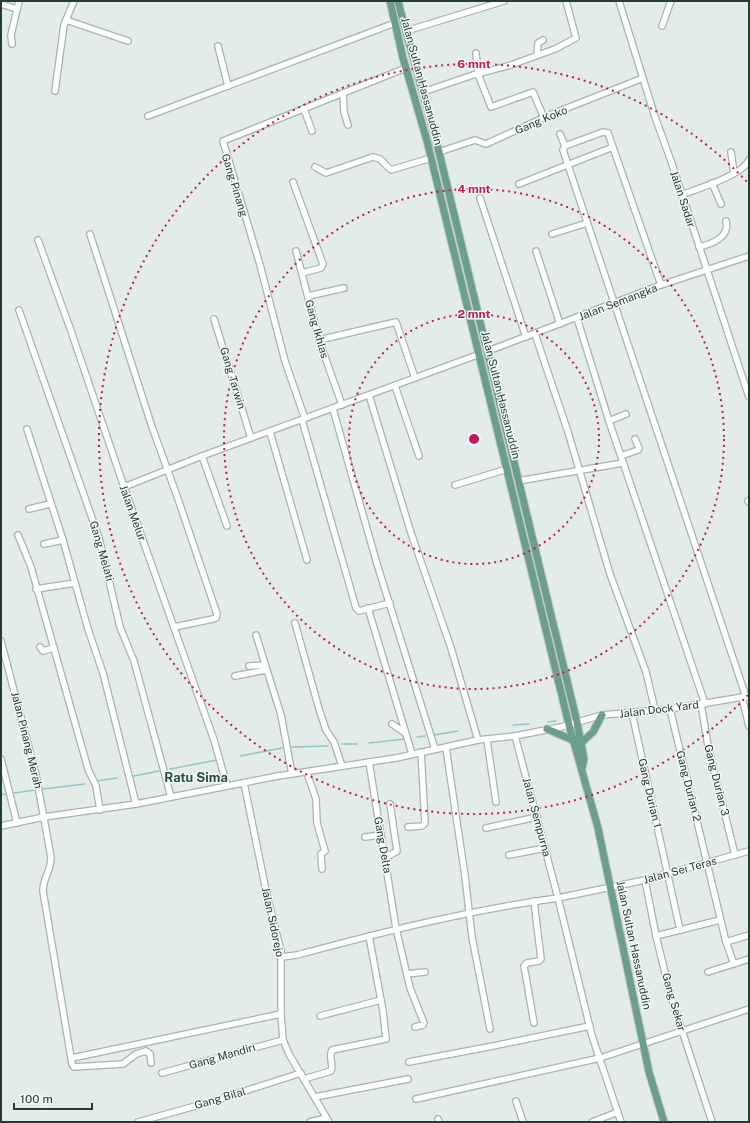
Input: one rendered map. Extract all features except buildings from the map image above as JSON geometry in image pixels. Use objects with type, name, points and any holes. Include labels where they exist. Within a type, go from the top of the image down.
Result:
[{"type":"main road","name":"Jalan Sultan Hassanuddin","points":[[390,1],[480,354],[569,725],[578,742],[584,759],[582,772],[598,828],[654,1093],[664,1122]]},
{"type":"main road","name":"Jalan Sultan Hassanuddin","points":[[398,1],[439,152],[469,282],[488,351],[577,722],[578,742]]},
{"type":"main road","points":[[462,282],[469,282]]},
{"type":"main road","points":[[546,729],[578,742],[593,732],[602,715]]},
{"type":"street","points":[[12,44],[11,35],[19,1]]},
{"type":"street","points":[[55,91],[66,20],[74,1]]},
{"type":"street","points":[[484,8],[485,1]]},
{"type":"street","points":[[406,31],[504,1]]},
{"type":"street","points":[[423,92],[478,74],[506,67],[576,38],[566,1]]},
{"type":"street","name":"Jalan Sadar","points":[[619,1],[681,195],[749,397]]},
{"type":"street","points":[[662,26],[671,1]]},
{"type":"street","points":[[1,4],[16,9]]},
{"type":"street","points":[[66,20],[128,41]]},
{"type":"street","points":[[148,116],[266,73],[395,23]]},
{"type":"street","points":[[538,55],[538,43],[543,40]]},
{"type":"street","points":[[218,46],[228,86]]},
{"type":"street","points":[[476,53],[478,74],[491,107],[533,92],[544,118]]},
{"type":"street","name":"Gang Pinang","points":[[303,420],[285,361],[260,265],[223,141],[406,68]]},
{"type":"street","name":"Gang Koko","points":[[439,152],[476,140],[486,144],[544,118],[643,78]]},
{"type":"street","points":[[343,93],[344,112],[348,125]]},
{"type":"street","points":[[304,109],[312,131]]},
{"type":"street","points":[[661,286],[609,135],[605,132],[565,146],[562,149],[746,697],[749,726]]},
{"type":"street","points":[[560,134],[565,146]]},
{"type":"street","points":[[518,184],[613,147]]},
{"type":"street","points":[[731,152],[734,173]]},
{"type":"street","points":[[315,168],[326,173],[373,157],[380,159],[389,169],[393,170],[431,158]]},
{"type":"street","points":[[681,195],[734,173],[746,166],[749,160]]},
{"type":"street","points":[[293,182],[323,264],[320,268],[302,273]]},
{"type":"street","points":[[712,183],[721,204]]},
{"type":"street","points":[[480,198],[526,338]]},
{"type":"street","points":[[699,247],[710,244],[722,237],[726,230],[726,221]]},
{"type":"street","points":[[552,234],[587,223]]},
{"type":"street","points":[[90,234],[167,470],[217,614],[216,618],[213,619],[174,627]]},
{"type":"street","name":"Jalan Melur","points":[[38,240],[69,324],[124,487],[216,746],[227,786]]},
{"type":"street","name":"Gang Ikhlas","points":[[296,251],[319,340],[342,405]]},
{"type":"street","points":[[536,251],[560,324]]},
{"type":"street","name":"Jalan Semangka","points":[[488,351],[661,286],[749,256]]},
{"type":"street","points":[[308,296],[344,288]]},
{"type":"street","name":"Gang Melati","points":[[19,310],[99,538],[120,627],[134,661],[171,797]]},
{"type":"street","name":"Gang Durian 3","points":[[577,318],[609,421],[703,704],[708,746],[735,855]]},
{"type":"street","name":"Gang Tarwin","points":[[214,319],[251,438]]},
{"type":"street","points":[[319,340],[396,322],[415,378]]},
{"type":"street","points":[[535,334],[566,425],[610,574],[646,672],[655,710]]},
{"type":"street","points":[[124,487],[202,456],[480,354]]},
{"type":"street","points":[[395,386],[419,456]]},
{"type":"street","points":[[369,395],[411,533],[448,641],[478,740]]},
{"type":"street","points":[[333,409],[364,522],[435,749]]},
{"type":"street","points":[[609,421],[626,414]]},
{"type":"street","points":[[303,420],[356,608],[359,611],[390,603]]},
{"type":"street","points":[[27,429],[50,504],[63,540],[109,695],[136,804]]},
{"type":"street","points":[[270,432],[306,560]]},
{"type":"street","points":[[621,456],[638,450],[639,448],[635,439]]},
{"type":"street","points":[[202,456],[227,526]]},
{"type":"street","points":[[518,481],[623,463]]},
{"type":"street","points":[[455,485],[507,470]]},
{"type":"street","points":[[30,509],[50,504]]},
{"type":"street","points":[[18,535],[21,540],[54,648],[88,769],[96,786],[100,810]]},
{"type":"street","points":[[44,544],[63,540]]},
{"type":"street","points":[[36,589],[76,584]]},
{"type":"street","points":[[368,608],[412,754]]},
{"type":"street","points":[[294,623],[319,710],[326,730],[334,742],[342,766]]},
{"type":"street","points":[[256,635],[282,723],[292,774]]},
{"type":"street","name":"Jalan Pinang Merah","points":[[1,641],[36,775],[44,817],[51,867],[45,877],[43,891],[52,952],[60,985],[72,1058]]},
{"type":"street","points":[[40,647],[43,651],[54,648]]},
{"type":"street","points":[[249,666],[266,667]]},
{"type":"street","points":[[234,676],[266,667]]},
{"type":"street","name":"Jalan Dock Yard","points":[[1,826],[44,817],[136,804],[292,774],[307,773],[369,762],[446,748],[478,740],[515,736],[569,725],[602,715],[670,709],[746,697]]},
{"type":"street","name":"Gang Durian 2","points":[[670,709],[708,863],[720,920],[734,964]]},
{"type":"street","name":"Gang Durian 1","points":[[632,712],[680,930]]},
{"type":"street","points":[[392,724],[405,733]]},
{"type":"street","name":"Jalan Sempurna","points":[[515,736],[590,1026],[621,1122]]},
{"type":"street","points":[[487,740],[496,802]]},
{"type":"street","points":[[446,748],[472,937],[490,1029]]},
{"type":"street","points":[[408,827],[422,826],[426,823],[421,752]]},
{"type":"street","points":[[1,759],[17,823]]},
{"type":"street","name":"Gang Delta","points":[[369,762],[396,928],[410,988],[424,1023],[423,1025],[415,1027]]},
{"type":"street","points":[[307,773],[316,799],[317,823],[325,851],[321,854],[322,869]]},
{"type":"street","name":"Jalan Sidorejo","points":[[244,783],[268,900],[282,957],[281,1014],[283,1040],[288,1054],[303,1076],[328,1120]]},
{"type":"street","points":[[385,858],[397,851],[390,804]]},
{"type":"street","points":[[486,828],[537,817]]},
{"type":"street","points":[[365,837],[381,835]]},
{"type":"street","points":[[509,855],[545,848]]},
{"type":"street","name":"Jalan Sei Teras","points":[[282,957],[297,955],[396,928],[469,912],[558,898],[645,880],[749,851]]},
{"type":"street","name":"Gang Sekar","points":[[645,880],[656,936],[671,997],[712,1122]]},
{"type":"street","points":[[534,901],[541,959],[539,961],[527,963],[524,966],[534,1023]]},
{"type":"street","points":[[656,936],[720,920]]},
{"type":"street","points":[[726,942],[749,935]]},
{"type":"street","points":[[320,1016],[381,1000],[369,936]]},
{"type":"street","points":[[708,972],[749,959]]},
{"type":"street","points":[[407,974],[425,972]]},
{"type":"street","name":"Gang Bilal","points":[[138,1122],[303,1076],[331,1071],[333,1067],[330,1054],[332,1050],[386,1039],[381,1000]]},
{"type":"street","points":[[416,1099],[600,1058],[749,1009]]},
{"type":"street","points":[[151,1063],[150,1054],[146,1051],[136,1054],[123,1064],[74,1067],[72,1064],[72,1058],[281,1014]]},
{"type":"street","points":[[408,1062],[590,1026]]},
{"type":"street","name":"Gang Mandiri","points":[[162,1073],[283,1040]]},
{"type":"street","points":[[315,1097],[408,1079]]},
{"type":"street","points":[[516,1101],[523,1122]]},
{"type":"street","points":[[592,1122],[618,1112]]},
{"type":"street","points":[[310,1122],[328,1120]]},
{"type":"waterway","points":[[548,722],[556,721]]},
{"type":"waterway","points":[[513,725],[529,724]]},
{"type":"waterway","points":[[434,735],[458,731]]},
{"type":"waterway","points":[[417,737],[425,736]]},
{"type":"waterway","points":[[369,743],[405,739]]},
{"type":"waterway","points":[[342,744],[357,744]]},
{"type":"waterway","points":[[292,747],[328,746]]},
{"type":"waterway","points":[[241,756],[282,748]]},
{"type":"waterway","points":[[170,769],[217,760]]},
{"type":"waterway","points":[[134,776],[159,771]]},
{"type":"waterway","points":[[96,781],[117,778]]},
{"type":"waterway","points":[[43,789],[85,784]]},
{"type":"waterway","points":[[14,793],[35,790]]},
{"type":"waterway","points":[[1,795],[5,794]]},
{"type":"district","name":"Ratu Sima","points":[[196,777]]}]
